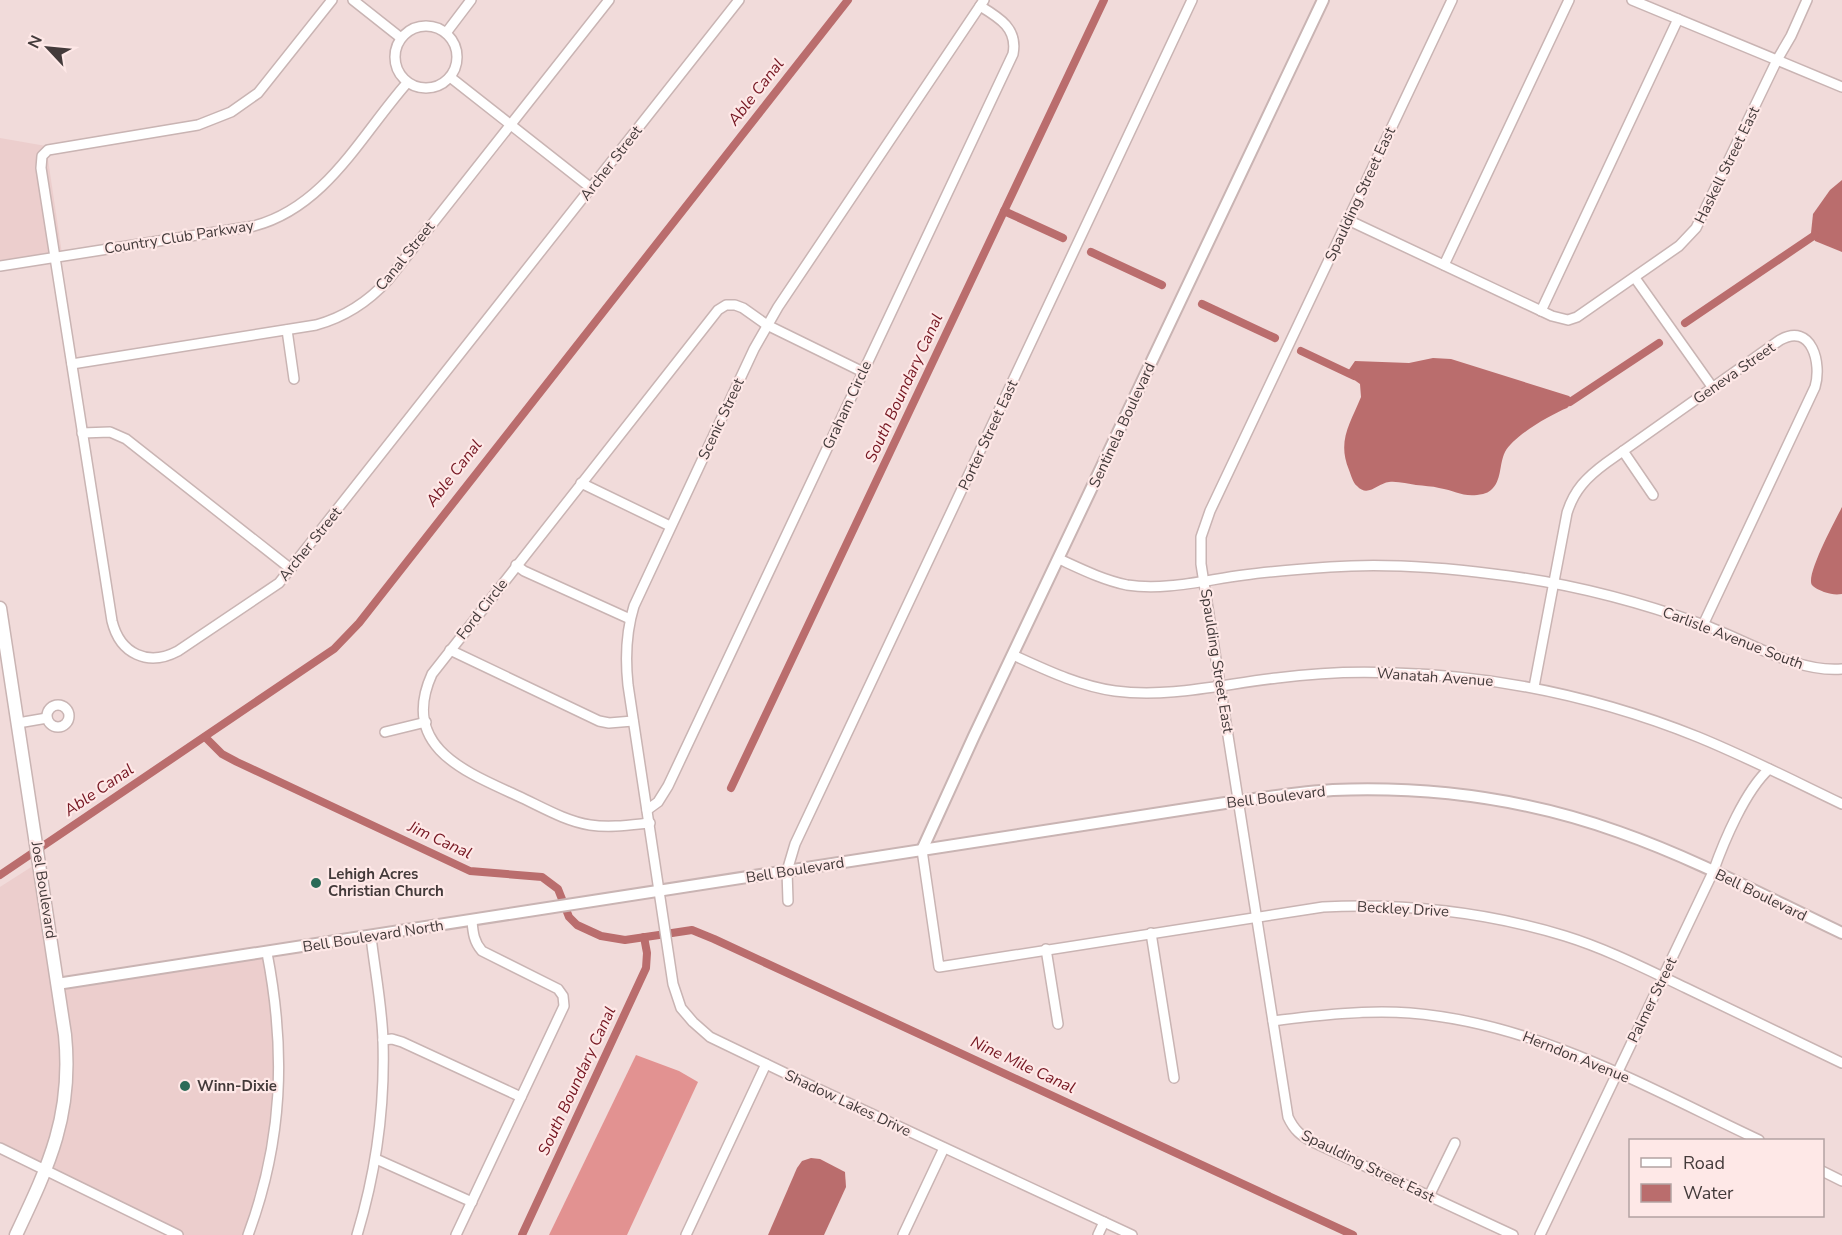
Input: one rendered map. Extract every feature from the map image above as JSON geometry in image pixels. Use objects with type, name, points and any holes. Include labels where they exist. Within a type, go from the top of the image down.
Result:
[{"type":"main road","name":"Joel Boulevard","points":[[0,608],[4,664],[18,723],[66,1048],[66,1097],[57,1140],[16,1235]]},
{"type":"street","name":"Archer Street","points":[[332,0],[258,93],[231,112],[198,125],[48,150],[42,156],[41,168],[112,621],[119,639],[132,652],[148,658],[159,658],[178,651],[271,590],[291,569],[740,0]]},
{"type":"street","points":[[353,0],[401,38]]},
{"type":"street","points":[[446,33],[471,0]]},
{"type":"street","name":"Canal Street","points":[[72,364],[316,325],[336,319],[355,309],[388,280],[609,0]]},
{"type":"street","name":"Porter Street East","points":[[788,901],[787,871],[795,844],[1192,0]]},
{"type":"street","name":"Sentinela Boulevard","points":[[922,850],[1323,0]]},
{"type":"street","name":"Spaulding Street East","points":[[1452,0],[1203,528],[1201,546],[1204,581],[1288,1117],[1297,1132],[1313,1142],[1513,1235]]},
{"type":"street","points":[[1444,265],[1569,0]]},
{"type":"street","points":[[1632,0],[1842,87]]},
{"type":"street","name":"Haskell Street East","points":[[1348,220],[1540,311],[1560,319],[1577,318],[1679,246],[1696,228],[1807,0]]},
{"type":"street","name":"Scenic Street","points":[[659,891],[626,666],[630,620],[645,580],[670,526],[767,325],[982,3]]},
{"type":"street","name":"Graham Circle","points":[[647,810],[658,802],[668,786],[1013,54],[1015,45],[1009,27],[982,3]]},
{"type":"street","points":[[1540,311],[1678,19]]},
{"type":"street","points":[[417,27],[437,28],[446,33],[452,40],[457,59],[450,77],[434,88],[415,87],[407,83],[400,76],[394,57],[401,38],[408,31],[417,27]]},
{"type":"street","points":[[450,77],[591,188]]},
{"type":"street","name":"Country Club Parkway","points":[[0,266],[254,226],[286,214],[307,201],[321,188],[407,83]]},
{"type":"street","points":[[1635,278],[1713,388]]},
{"type":"street","name":"Ford Circle","points":[[650,823],[603,827],[581,824],[458,767],[441,751],[430,734],[424,701],[428,682],[437,666],[718,310],[728,305],[743,308],[767,325]]},
{"type":"street","points":[[767,325],[863,372]]},
{"type":"street","points":[[287,330],[294,379]]},
{"type":"street","name":"Geneva Street","points":[[1534,687],[1568,513],[1574,495],[1590,475],[1623,451],[1788,336],[1796,335],[1804,338],[1814,352],[1818,371],[1815,387],[1703,625]]},
{"type":"street","points":[[82,433],[110,432],[126,439],[291,569]]},
{"type":"street","points":[[1623,451],[1653,495]]},
{"type":"street","points":[[581,483],[670,526]]},
{"type":"street","name":"Carlisle Avenue South","points":[[1059,559],[1102,578],[1125,584],[1156,587],[1271,571],[1369,566],[1470,571],[1554,584],[1618,598],[1703,625],[1805,666],[1842,669]]},
{"type":"street","points":[[516,565],[553,585],[630,620]]},
{"type":"street","points":[[450,650],[599,721],[609,723],[633,721]]},
{"type":"street","name":"Wanatah Avenue","points":[[1013,655],[1075,681],[1114,691],[1145,693],[1221,687],[1311,674],[1371,672],[1445,676],[1534,687],[1643,717],[1696,736],[1842,804]]},
{"type":"street","points":[[18,723],[47,718]]},
{"type":"street","points":[[385,732],[426,722]]},
{"type":"street","name":"Palmer Street","points":[[1540,1235],[1713,872],[1720,852],[1750,792],[1769,769]]},
{"type":"street","name":"Bell Boulevard","points":[[688,886],[1238,801],[1300,793],[1361,789],[1401,790],[1511,802],[1582,820],[1653,845],[1842,933]]},
{"type":"street","name":"Beckley Drive","points":[[922,850],[939,967],[1323,907],[1360,905],[1429,908],[1534,927],[1603,950],[1842,1062]]},
{"type":"street","name":"Bell Boulevard North","points":[[57,984],[688,886]]},
{"type":"street","name":"Shadow Lakes Drive","points":[[659,891],[673,984],[681,1008],[710,1037],[1132,1235]]},
{"type":"street","points":[[456,1235],[564,1006],[563,996],[558,989],[482,951],[474,936],[472,921]]},
{"type":"street","points":[[1151,933],[1174,1077]]},
{"type":"street","points":[[357,1235],[375,1159],[383,1084],[383,1040],[371,937]]},
{"type":"street","points":[[1046,949],[1058,1024]]},
{"type":"street","points":[[248,1235],[265,1185],[279,1098],[280,1060],[277,1014],[267,953]]},
{"type":"street","name":"Herndon Avenue","points":[[1273,1021],[1341,1013],[1409,1013],[1448,1018],[1509,1031],[1541,1041],[1617,1073],[1757,1139]]},
{"type":"street","points":[[383,1040],[392,1039],[402,1042],[521,1097]]},
{"type":"street","points":[[686,1235],[766,1064]]},
{"type":"street","points":[[1429,1196],[1455,1143]]},
{"type":"street","points":[[0,1148],[178,1235]]},
{"type":"street","points":[[903,1235],[944,1148]]},
{"type":"street","points":[[375,1159],[472,1202]]},
{"type":"street","points":[[1824,1172],[1842,1181]]},
{"type":"street","points":[[1098,1235],[1104,1222]]},
{"type":"shaded area","points":[[0,138],[46,146],[62,254],[0,265]]},
{"type":"shaded area","points":[[36,864],[61,1035],[62,1096],[42,1168],[0,1147],[0,887]]},
{"type":"shaded area","points":[[271,957],[281,1112],[250,1235],[179,1235],[50,1172],[61,1141],[70,1098],[72,1073],[62,988]]},
{"type":"shaded area","points":[[636,1055],[679,1071],[698,1082],[627,1235],[549,1235]]},
{"type":"water","points":[[1842,180],[1842,252],[1815,241],[1811,233],[1813,214],[1830,190]]},
{"type":"water","points":[[1433,358],[1451,359],[1569,396],[1574,401],[1567,408],[1533,427],[1509,446],[1503,457],[1497,482],[1486,493],[1465,495],[1434,487],[1392,482],[1365,491],[1361,489],[1352,479],[1344,450],[1346,433],[1361,397],[1360,384],[1346,374],[1355,361],[1409,363]]},
{"type":"water","points":[[1842,507],[1842,594],[1835,594],[1816,588],[1812,585],[1811,580],[1822,547]]},
{"type":"water","points":[[811,1158],[820,1159],[845,1172],[846,1187],[824,1235],[768,1235],[797,1168],[802,1161]]},
{"type":"waterway","name":"Able Canal","points":[[0,875],[334,649],[359,623],[848,0]]},
{"type":"waterway","name":"South Boundary Canal","points":[[731,788],[1104,0]]},
{"type":"waterway","points":[[1004,211],[1063,238]]},
{"type":"waterway","points":[[1685,323],[1815,235]]},
{"type":"waterway","points":[[1091,252],[1162,285]]},
{"type":"waterway","points":[[1202,304],[1275,338]]},
{"type":"waterway","points":[[1570,402],[1659,343]]},
{"type":"waterway","points":[[1301,351],[1354,376]]},
{"type":"waterway","name":"Jim Canal","points":[[205,737],[222,754],[237,762],[470,871],[542,877],[558,889],[569,917],[577,925],[601,936],[625,940],[659,935]]},
{"type":"waterway","name":"Nine Mile Canal","points":[[672,933],[692,930],[714,939],[1353,1235]]},
{"type":"waterway","name":"South Boundary Canal","points":[[522,1235],[646,968],[647,953],[644,937]]},
{"type":"place","name":"Lehigh Acres Christian Church","points":[[316,883]]},
{"type":"place","name":"Winn-Dixie","points":[[185,1086]]}]
